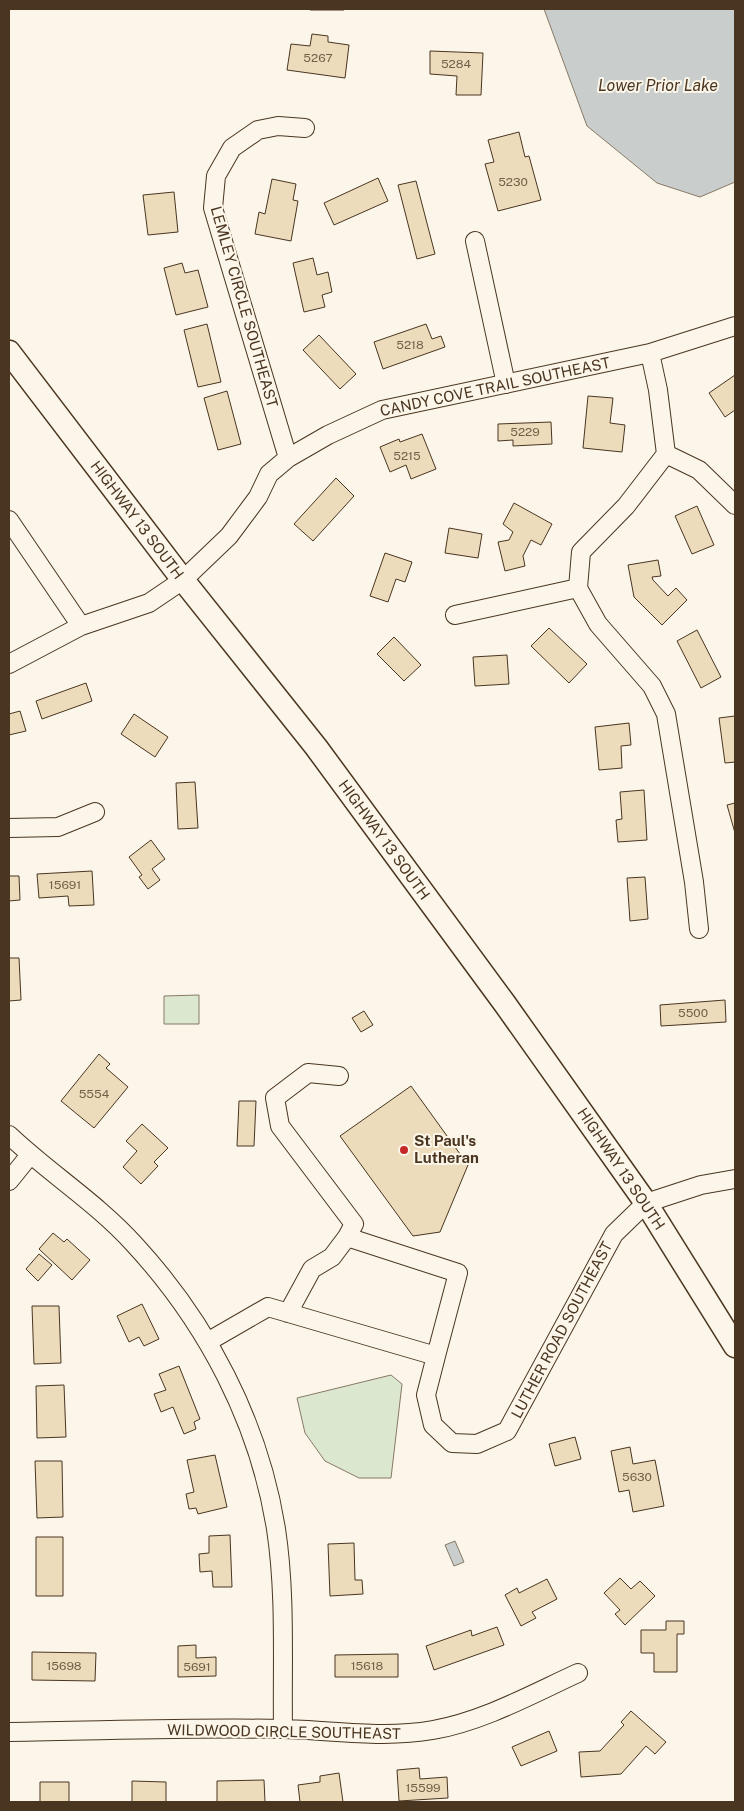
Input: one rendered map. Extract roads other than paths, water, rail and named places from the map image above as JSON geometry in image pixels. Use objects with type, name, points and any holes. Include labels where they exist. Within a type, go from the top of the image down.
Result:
[{"type":"main road","name":"HIGHWAY 13 SOUTH","points":[[9,352],[183,580],[316,747],[500,996],[646,1204],[735,1346]]},
{"type":"street","name":"LEMLEY CIRCLE SOUTHEAST","points":[[288,458],[212,208],[216,176],[232,148],[258,130],[278,126],[305,128]]},
{"type":"street","points":[[475,241],[506,384]]},
{"type":"street","name":"CANDY COVE TRAIL SOUTHEAST","points":[[9,664],[82,626],[149,603],[183,580],[229,536],[258,497],[270,474],[288,458],[328,435],[382,410],[650,353],[735,326]]},
{"type":"street","points":[[650,353],[658,390],[666,454],[626,506],[581,552],[578,588],[598,624],[652,686],[666,714],[694,882],[699,929]]},
{"type":"street","points":[[666,454],[699,470],[735,505]]},
{"type":"street","points":[[9,520],[82,626]]},
{"type":"street","points":[[455,615],[578,588]]},
{"type":"street","points":[[9,828],[58,827],[95,812]]},
{"type":"street","points":[[288,1313],[312,1269],[332,1257],[354,1224],[280,1126],[275,1098],[308,1073],[338,1076]]},
{"type":"street","points":[[9,1135],[30,1156],[67,1183],[134,1244],[180,1301],[209,1341],[234,1392],[265,1477],[274,1520],[282,1604],[282,1729]]},
{"type":"street","points":[[9,1181],[30,1156]]},
{"type":"street","points":[[646,1204],[701,1185],[735,1179]]},
{"type":"street","name":"LUTHER ROAD SOUTHEAST","points":[[347,1237],[458,1273],[426,1395],[433,1425],[452,1443],[477,1444],[507,1431],[614,1234],[646,1204]]},
{"type":"street","points":[[209,1341],[268,1307],[436,1356]]},
{"type":"street","name":"WILDWOOD CIRCLE SOUTHEAST","points":[[9,1732],[282,1729],[368,1735],[403,1734],[436,1730],[487,1714],[578,1673]]},
{"type":"water","name":"Lower Prior Lake","points":[[544,9],[735,9],[735,182],[700,197],[657,183],[587,126]]},
{"type":"water","points":[[455,1541],[464,1562],[454,1566],[445,1545]]},
{"type":"place","name":"St Paul's Lutheran","points":[[404,1150]]}]
